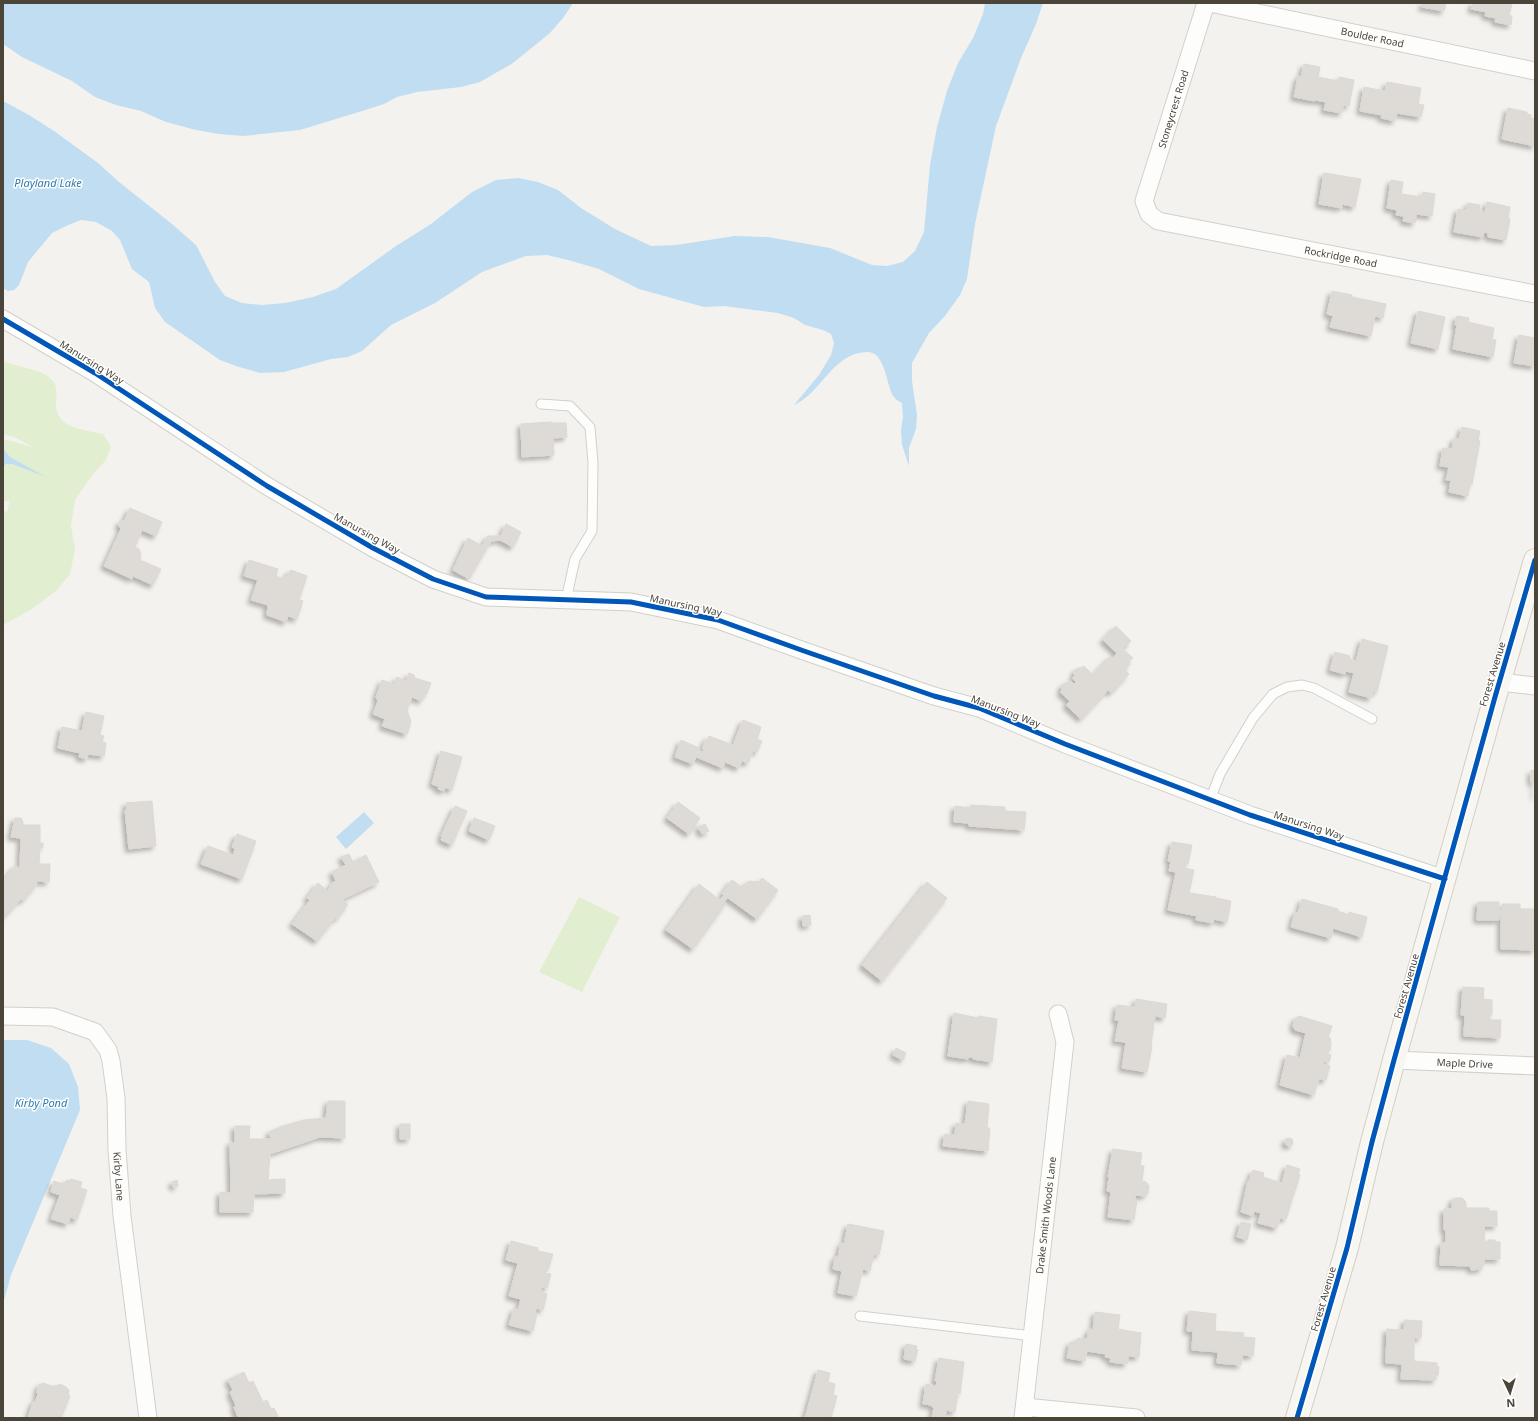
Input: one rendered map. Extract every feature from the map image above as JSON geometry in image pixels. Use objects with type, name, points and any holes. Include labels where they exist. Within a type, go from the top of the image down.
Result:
[{"type":"street","name":"Stoneycrest Road","points":[[1149,214],[1144,201],[1206,3]]},
{"type":"street","name":"Boulder Road","points":[[1210,3],[1535,71]]},
{"type":"street","name":"Rockridge Road","points":[[1149,214],[1158,221],[1535,294]]},
{"type":"street","name":"Manursing Way","points":[[3,319],[95,373],[267,486],[373,548],[433,579],[486,597],[631,602],[718,620],[927,693],[979,708],[1065,744],[1250,815],[1445,879]]},
{"type":"street","name":"Forest Avenue","points":[[1297,1418],[1347,1248],[1372,1142],[1394,1060],[1535,560]]},
{"type":"street","points":[[1500,682],[1535,686]]},
{"type":"street","name":"Drake Smith Woods Lane","points":[[1024,1412],[1065,1042],[1058,1014]]},
{"type":"street","name":"Kirby Lane","points":[[3,1016],[52,1017],[95,1032],[108,1050],[111,1060],[116,1098],[117,1150],[122,1216],[148,1418]]},
{"type":"street","name":"Maple Drive","points":[[1394,1060],[1535,1066]]},
{"type":"street","points":[[1024,1412],[1136,1418]]},
{"type":"lane","points":[[541,404],[570,406],[590,427],[593,463],[592,531],[575,559],[566,600]]},
{"type":"lane","points":[[1210,800],[1220,774],[1254,718],[1273,694],[1287,687],[1302,685],[1314,688],[1372,719]]},
{"type":"lane","points":[[860,1316],[1033,1336]]},
{"type":"green space","points":[[3,361],[37,371],[49,377],[56,386],[57,410],[60,417],[71,426],[103,434],[111,447],[106,460],[93,474],[75,500],[71,526],[75,549],[70,574],[57,590],[32,609],[3,625],[3,510],[7,512],[10,501],[3,501],[3,467],[6,464],[12,464],[43,476],[10,457],[3,448],[3,439],[33,447],[14,437],[3,434]]},
{"type":"green space","points":[[579,897],[620,917],[582,992],[539,972]]},
{"type":"water","points":[[3,3],[573,3],[550,33],[513,63],[480,82],[461,87],[417,92],[397,97],[384,104],[300,130],[243,136],[196,130],[166,122],[141,111],[116,105],[95,97],[72,81],[22,57],[3,44]]},
{"type":"water","name":"Playland Lake","points":[[985,3],[1043,3],[996,126],[975,224],[967,279],[960,295],[945,316],[929,333],[912,363],[912,381],[917,415],[916,429],[909,448],[909,466],[902,445],[902,403],[894,397],[891,392],[882,363],[873,353],[867,352],[855,354],[845,359],[836,366],[812,392],[794,405],[819,375],[831,355],[834,343],[831,334],[805,325],[794,318],[778,313],[724,306],[704,307],[639,289],[599,269],[547,255],[526,256],[482,272],[435,303],[391,325],[362,351],[348,357],[331,359],[284,372],[260,373],[220,360],[165,322],[155,308],[149,282],[132,269],[120,240],[112,231],[96,222],[81,220],[52,233],[28,262],[19,285],[14,290],[8,291],[3,288],[3,101],[54,131],[98,163],[119,182],[172,224],[196,245],[215,282],[225,296],[242,303],[262,305],[285,303],[313,297],[336,289],[396,246],[431,224],[472,192],[496,180],[518,178],[538,182],[558,190],[581,208],[615,229],[651,246],[676,245],[735,236],[768,237],[830,248],[872,265],[887,266],[903,262],[915,251],[924,232],[930,165],[937,127],[947,91],[958,63],[973,38],[983,14]]},
{"type":"water","points":[[3,448],[10,457],[46,477],[12,464],[6,464],[3,467]]},
{"type":"water","points":[[364,812],[374,823],[346,849],[336,837]]},
{"type":"water","name":"Kirby Pond","points":[[3,1040],[27,1040],[51,1048],[69,1064],[78,1087],[80,1110],[11,1275],[3,1304]]},
{"type":"building","points":[[1423,3],[1446,3],[1444,11],[1422,7]]},
{"type":"building","points":[[1473,3],[1512,3],[1509,16],[1512,16],[1511,25],[1495,22],[1496,18],[1485,16],[1486,12],[1471,9]]},
{"type":"building","points":[[1304,64],[1320,67],[1318,77],[1338,81],[1339,77],[1354,80],[1349,106],[1343,105],[1342,113],[1324,110],[1326,102],[1294,97],[1298,76],[1301,77]]},
{"type":"building","points":[[1387,82],[1421,88],[1418,104],[1424,105],[1421,117],[1397,113],[1395,121],[1381,118],[1382,115],[1360,111],[1364,87],[1385,91]]},
{"type":"building","points":[[1508,108],[1527,112],[1527,114],[1531,115],[1531,118],[1535,119],[1535,146],[1502,139]]},
{"type":"building","points":[[1324,173],[1361,179],[1355,207],[1342,204],[1342,208],[1319,204]]},
{"type":"building","points":[[1391,180],[1403,182],[1401,194],[1422,197],[1423,192],[1435,194],[1432,216],[1416,214],[1415,223],[1403,221],[1404,216],[1396,215],[1397,210],[1387,208]]},
{"type":"building","points":[[1487,202],[1510,207],[1508,219],[1510,219],[1506,240],[1488,237],[1488,233],[1484,232],[1483,237],[1454,232],[1458,209],[1467,210],[1468,203],[1480,205],[1479,211],[1485,212]]},
{"type":"building","points":[[1332,291],[1386,304],[1383,318],[1375,316],[1371,336],[1330,327],[1333,316],[1327,314]]},
{"type":"building","points":[[1418,311],[1445,317],[1438,349],[1411,343]]},
{"type":"building","points":[[1457,316],[1469,318],[1468,322],[1494,328],[1492,339],[1496,340],[1493,357],[1453,349]]},
{"type":"building","points":[[1519,335],[1535,338],[1535,366],[1514,363]]},
{"type":"building","points":[[552,422],[566,423],[567,437],[553,438],[554,455],[522,457],[521,424]]},
{"type":"building","points":[[1462,427],[1480,431],[1478,440],[1480,441],[1472,484],[1470,484],[1468,496],[1449,492],[1451,480],[1446,480],[1449,467],[1440,466],[1443,448],[1452,449],[1454,438],[1459,439]]},
{"type":"building","points":[[130,508],[162,522],[156,536],[142,530],[135,547],[139,549],[141,554],[140,560],[161,569],[153,585],[133,576],[132,579],[104,566],[121,529],[119,522],[124,521]]},
{"type":"building","points":[[506,524],[521,532],[513,547],[500,540],[491,541],[469,579],[453,570],[468,538],[482,546],[488,536],[501,536]]},
{"type":"building","points":[[249,560],[278,569],[276,576],[284,579],[291,570],[307,576],[299,600],[303,601],[297,619],[288,616],[286,622],[267,615],[268,605],[251,600],[258,580],[244,576]]},
{"type":"building","points":[[1116,626],[1131,641],[1123,649],[1133,658],[1128,662],[1130,664],[1125,670],[1129,674],[1111,693],[1108,690],[1081,719],[1066,705],[1070,701],[1060,692],[1062,690],[1061,687],[1070,680],[1074,684],[1076,682],[1072,678],[1075,676],[1074,672],[1078,668],[1084,666],[1093,675],[1111,656],[1113,658],[1117,653],[1103,640]]},
{"type":"building","points":[[1362,639],[1388,646],[1377,692],[1373,691],[1371,698],[1349,692],[1354,673],[1346,671],[1345,674],[1330,670],[1335,652],[1350,656],[1349,659],[1356,661]]},
{"type":"building","points":[[409,673],[414,675],[415,678],[431,683],[426,695],[424,694],[422,701],[412,697],[407,710],[411,722],[407,734],[382,726],[385,719],[373,714],[378,701],[376,697],[382,680],[394,684],[397,677],[406,681]]},
{"type":"building","points":[[86,712],[104,716],[100,735],[104,736],[102,742],[106,743],[104,756],[88,754],[87,759],[79,757],[80,753],[58,748],[62,727],[82,731]]},
{"type":"building","points":[[743,720],[761,727],[757,739],[762,741],[757,752],[753,751],[748,763],[742,761],[739,768],[725,762],[723,768],[696,757],[693,764],[675,757],[681,740],[699,748],[698,750],[703,752],[704,750],[702,749],[706,739],[708,740],[709,736],[733,745]]},
{"type":"building","points":[[441,751],[462,757],[452,790],[445,787],[444,791],[438,789],[439,787],[432,784]]},
{"type":"building","points":[[1531,770],[1535,771],[1535,797],[1534,782],[1531,782]]},
{"type":"building","points":[[152,801],[156,846],[129,849],[125,810],[127,809],[126,803]]},
{"type":"building","points":[[678,802],[700,818],[689,834],[667,818]]},
{"type":"building","points":[[971,805],[1005,807],[1005,811],[1026,812],[1024,830],[969,826],[969,823],[954,822],[955,806],[970,808]]},
{"type":"building","points":[[455,806],[467,811],[452,845],[441,840],[441,836]]},
{"type":"building","points":[[15,818],[21,818],[23,825],[40,825],[40,843],[43,843],[43,848],[40,848],[39,864],[50,864],[49,882],[36,881],[37,884],[23,901],[21,899],[3,918],[3,875],[6,877],[16,865],[19,868],[20,866],[21,838],[11,837]]},
{"type":"building","points":[[474,818],[495,826],[489,840],[469,831]]},
{"type":"building","points":[[705,824],[709,831],[702,834],[698,827]]},
{"type":"building","points":[[237,834],[256,841],[242,879],[201,864],[208,846],[233,855],[235,849],[232,847]]},
{"type":"building","points":[[1172,842],[1192,845],[1188,864],[1184,864],[1184,868],[1194,870],[1189,893],[1231,901],[1227,922],[1214,919],[1213,923],[1196,920],[1197,916],[1168,910],[1176,872],[1169,871],[1171,861],[1168,861]]},
{"type":"building","points":[[349,854],[353,862],[366,855],[379,882],[341,900],[348,904],[337,919],[335,918],[317,941],[292,924],[310,900],[307,898],[318,883],[328,891],[332,883],[336,881],[332,872],[346,865],[341,857]]},
{"type":"building","points":[[762,878],[778,890],[757,919],[728,898],[693,949],[666,930],[699,884],[720,900],[724,895],[722,894],[732,880],[742,887],[749,881],[759,882]]},
{"type":"building","points":[[927,882],[947,898],[882,981],[862,965]]},
{"type":"building","points":[[1302,899],[1338,909],[1338,911],[1349,915],[1349,912],[1367,917],[1362,937],[1333,928],[1331,938],[1291,927],[1295,912],[1298,913]]},
{"type":"building","points":[[1478,902],[1499,902],[1499,910],[1502,910],[1502,904],[1520,904],[1520,909],[1535,909],[1535,950],[1501,949],[1501,916],[1499,916],[1499,920],[1477,920]]},
{"type":"building","points":[[810,915],[811,925],[803,926],[802,916]]},
{"type":"building","points":[[1463,987],[1484,988],[1483,999],[1492,1000],[1492,1015],[1490,1015],[1490,1020],[1501,1020],[1500,1038],[1464,1036],[1465,1015],[1461,1015]]},
{"type":"building","points":[[1136,999],[1167,1004],[1165,1018],[1155,1016],[1152,1046],[1147,1072],[1122,1068],[1126,1042],[1115,1041],[1119,1020],[1115,1020],[1117,1005],[1135,1007]]},
{"type":"building","points":[[954,1013],[978,1018],[979,1016],[997,1019],[992,1062],[973,1059],[973,1057],[968,1057],[968,1059],[948,1056]]},
{"type":"building","points":[[1299,1016],[1332,1026],[1328,1037],[1330,1038],[1331,1044],[1330,1050],[1326,1053],[1331,1055],[1329,1062],[1324,1061],[1323,1065],[1330,1066],[1326,1080],[1319,1079],[1314,1095],[1280,1085],[1287,1055],[1300,1058],[1306,1033],[1295,1030],[1293,1026],[1295,1019]]},
{"type":"building","points":[[896,1048],[906,1053],[903,1060],[893,1055]]},
{"type":"building","points":[[328,1101],[345,1101],[345,1138],[320,1137],[270,1154],[268,1180],[285,1179],[285,1193],[254,1194],[253,1212],[220,1212],[220,1192],[231,1193],[230,1142],[235,1143],[235,1126],[250,1126],[249,1139],[271,1139],[269,1132],[283,1126],[304,1120],[326,1118]]},
{"type":"building","points":[[968,1101],[989,1104],[987,1128],[990,1128],[988,1151],[943,1146],[945,1134],[955,1135],[956,1123],[965,1124]]},
{"type":"building","points":[[400,1124],[410,1124],[410,1139],[400,1139]]},
{"type":"building","points":[[1287,1138],[1291,1138],[1293,1142],[1291,1146],[1287,1146],[1285,1144],[1285,1140]]},
{"type":"building","points":[[1113,1149],[1142,1153],[1140,1165],[1144,1166],[1142,1181],[1146,1182],[1149,1186],[1148,1193],[1144,1196],[1135,1195],[1135,1200],[1137,1200],[1134,1220],[1108,1217],[1111,1192],[1107,1191],[1108,1177]]},
{"type":"building","points":[[1287,1165],[1300,1169],[1298,1175],[1300,1175],[1286,1219],[1280,1218],[1277,1228],[1258,1223],[1261,1213],[1254,1211],[1253,1216],[1241,1212],[1248,1181],[1253,1170],[1264,1173],[1263,1177],[1282,1183]]},
{"type":"building","points":[[71,1179],[82,1182],[80,1188],[87,1190],[77,1220],[70,1217],[68,1224],[51,1219],[60,1195],[51,1192],[54,1181],[63,1184],[64,1182],[66,1183],[67,1180],[71,1181]]},
{"type":"building","points":[[177,1180],[178,1186],[173,1187],[172,1182]]},
{"type":"building","points":[[1455,1198],[1462,1198],[1466,1202],[1466,1208],[1489,1208],[1489,1211],[1497,1211],[1497,1226],[1484,1226],[1485,1242],[1488,1242],[1488,1240],[1495,1240],[1495,1242],[1500,1242],[1500,1259],[1484,1259],[1482,1269],[1471,1270],[1470,1266],[1440,1265],[1441,1243],[1446,1243],[1446,1230],[1444,1230],[1444,1209],[1452,1209],[1452,1200]]},
{"type":"building","points":[[1241,1222],[1251,1224],[1247,1240],[1237,1237]]},
{"type":"building","points":[[848,1224],[884,1231],[879,1255],[874,1254],[870,1271],[863,1269],[856,1296],[838,1293],[842,1271],[833,1269],[835,1257],[838,1257],[841,1243],[844,1244]]},
{"type":"building","points":[[511,1241],[538,1248],[538,1251],[553,1254],[548,1270],[546,1270],[545,1273],[551,1274],[547,1288],[542,1287],[540,1292],[547,1294],[543,1310],[536,1308],[535,1314],[537,1314],[533,1331],[509,1325],[514,1308],[518,1310],[521,1299],[509,1296],[518,1263],[506,1260]]},
{"type":"building","points":[[1189,1311],[1216,1314],[1215,1331],[1244,1333],[1243,1337],[1255,1338],[1253,1356],[1242,1355],[1241,1365],[1217,1363],[1218,1352],[1192,1350],[1193,1331],[1187,1331]]},
{"type":"building","points":[[1095,1312],[1120,1315],[1118,1329],[1141,1333],[1139,1357],[1128,1356],[1127,1364],[1110,1362],[1111,1358],[1105,1357],[1106,1354],[1087,1351],[1085,1361],[1067,1358],[1070,1342],[1077,1343],[1078,1338],[1087,1339],[1089,1329],[1093,1330]]},
{"type":"building","points":[[1405,1320],[1422,1321],[1421,1338],[1414,1338],[1414,1361],[1437,1363],[1437,1367],[1439,1367],[1436,1380],[1401,1379],[1402,1364],[1386,1363],[1387,1329],[1404,1330]]},
{"type":"building","points":[[906,1344],[917,1346],[916,1350],[918,1350],[915,1361],[904,1359]]},
{"type":"building","points":[[939,1358],[964,1362],[960,1394],[958,1393],[955,1412],[946,1410],[945,1418],[932,1418],[934,1407],[932,1407],[932,1405],[923,1404],[926,1384],[936,1386],[937,1382],[935,1381]]},
{"type":"building","points":[[818,1370],[830,1373],[828,1382],[835,1384],[833,1395],[837,1396],[831,1418],[805,1418]]},
{"type":"building","points":[[244,1372],[249,1383],[253,1381],[263,1402],[267,1400],[271,1409],[274,1408],[279,1418],[238,1417],[234,1407],[236,1406],[230,1392],[233,1390],[228,1380]]},
{"type":"building","points":[[43,1383],[55,1387],[55,1385],[57,1386],[60,1384],[69,1390],[68,1394],[70,1396],[61,1418],[28,1418],[33,1402],[35,1402],[38,1395],[37,1392],[39,1385]]},
{"type":"cycle path","points":[[3,319],[95,373],[267,486],[373,548],[433,579],[486,597],[631,602],[718,620],[934,696],[979,708],[1065,744],[1250,815],[1445,879]]},
{"type":"cycle path","points":[[1297,1418],[1347,1248],[1372,1142],[1394,1060],[1495,697],[1535,560]]}]
